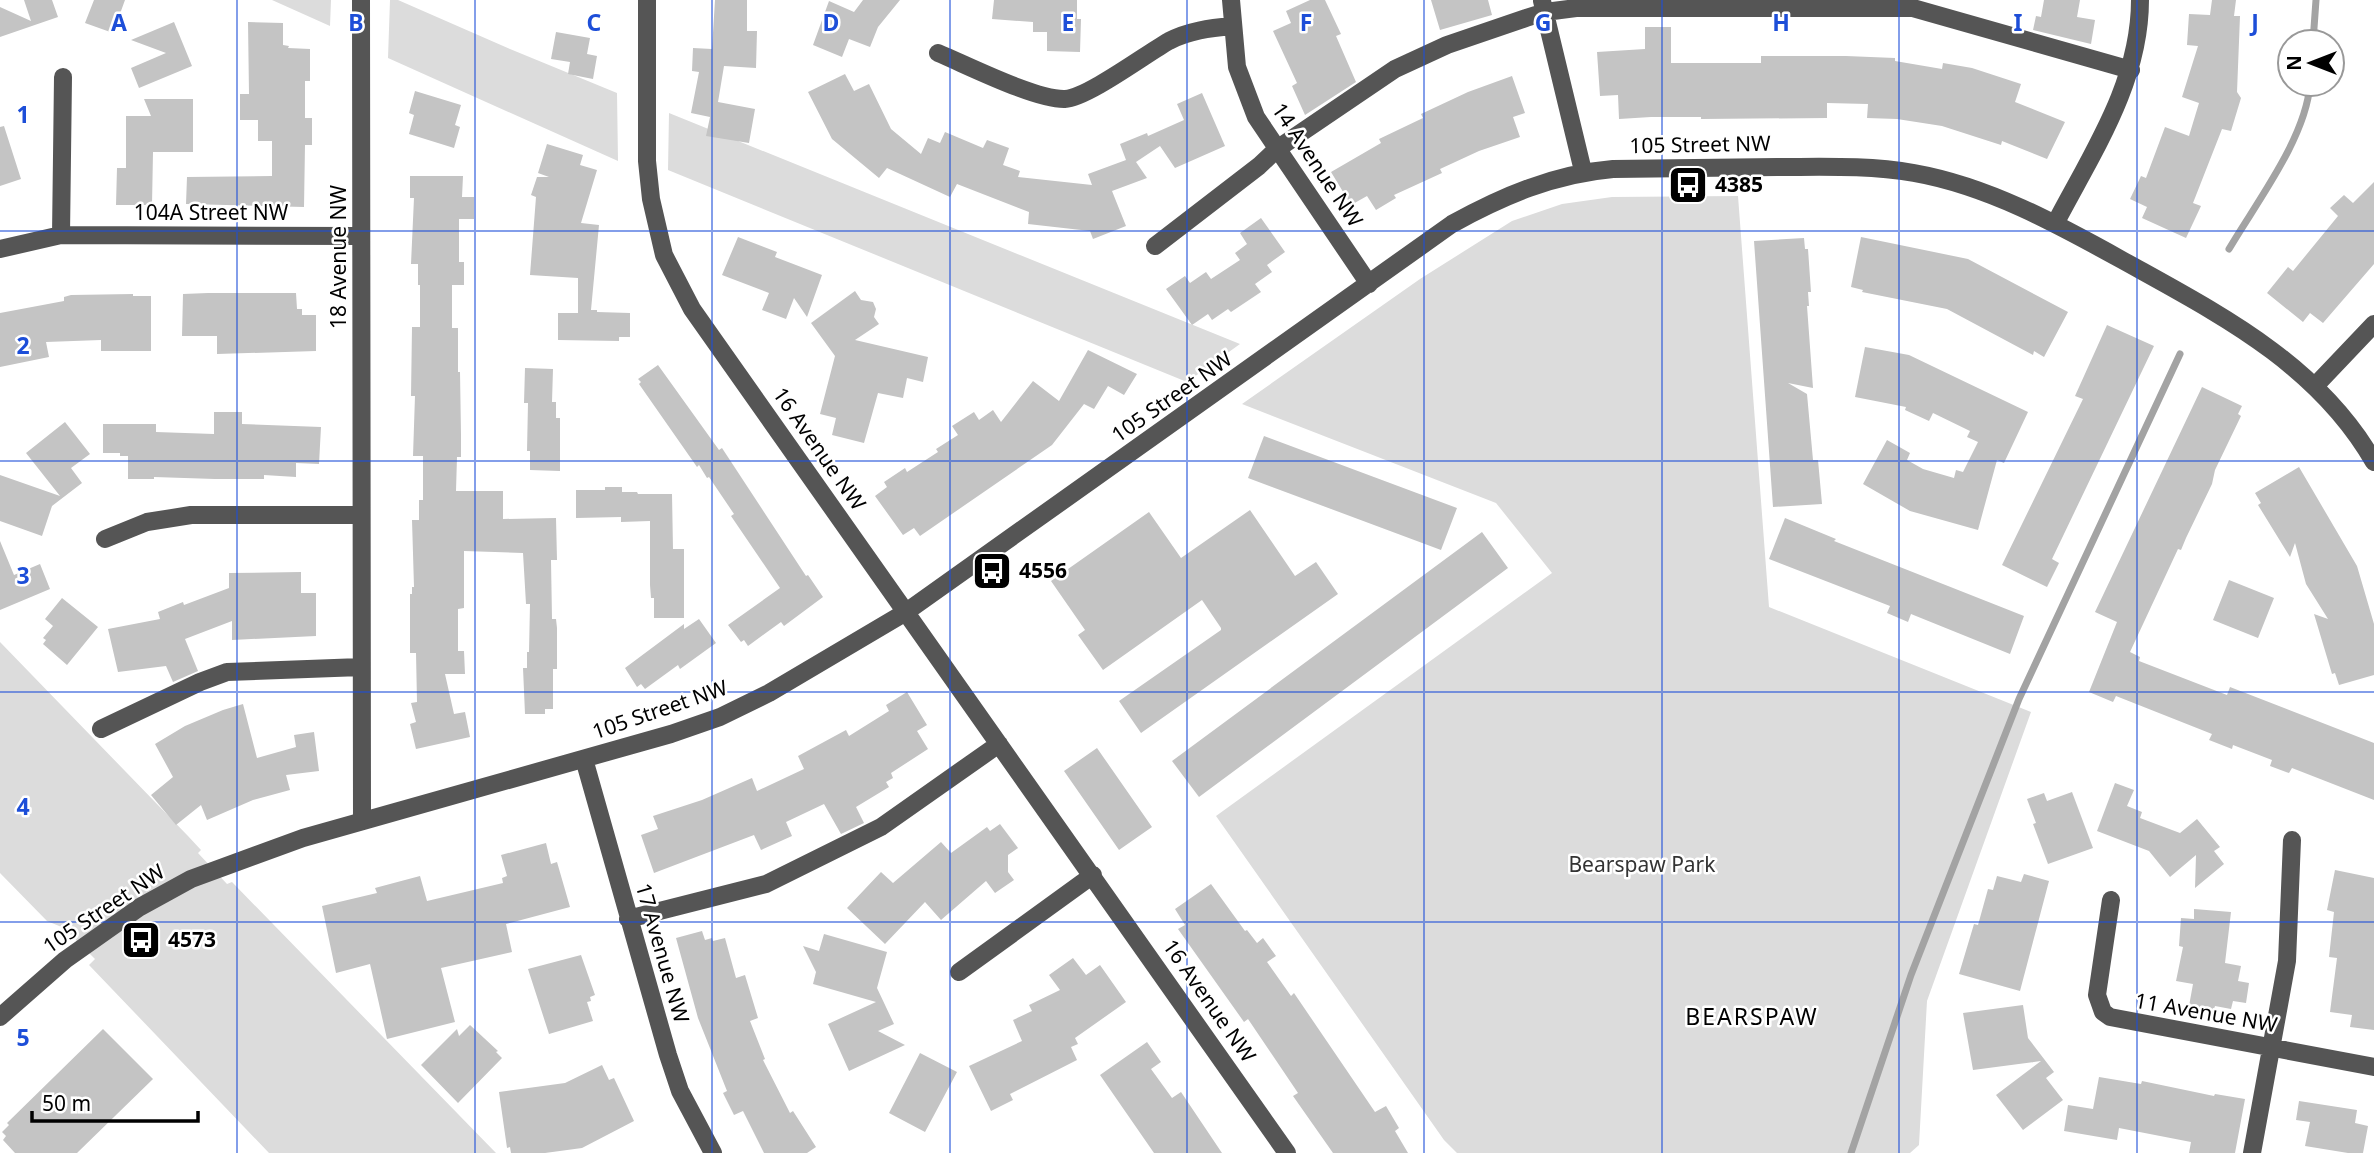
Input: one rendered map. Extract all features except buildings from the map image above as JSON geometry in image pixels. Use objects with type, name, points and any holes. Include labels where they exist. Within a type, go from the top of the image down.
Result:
[{"type":"street","name":"18 Avenue NW","points":[[362,0],[362,821]]},
{"type":"street","name":"16 Avenue NW","points":[[647,0],[647,161],[650,199],[664,255],[692,309],[1287,1153]]},
{"type":"street","name":"14 Avenue NW","points":[[1231,0],[1237,67],[1256,117],[1369,284]]},
{"type":"street","points":[[2055,224],[2123,93],[2137,41],[2140,0]]},
{"type":"street","points":[[1156,246],[1277,149],[1395,69],[1543,6],[1913,8],[2131,69]]},
{"type":"street","points":[[1543,6],[1583,171]]},
{"type":"street","points":[[938,53],[1033,92],[1066,99],[1091,89],[1171,40],[1204,29],[1232,26]]},
{"type":"street","points":[[61,235],[63,77]]},
{"type":"street","name":"105 Street NW","points":[[0,1017],[65,960],[140,907],[191,879],[244,858],[362,821],[584,760],[720,717],[819,665],[906,612],[1452,224],[1522,189],[1583,171],[1884,169],[1945,179],[1983,191],[2055,224],[2227,319],[2267,346],[2315,386]]},
{"type":"street","name":"104A Street NW","points":[[0,249],[61,235],[361,236]]},
{"type":"street","points":[[2374,324],[2315,386],[2343,418],[2374,462]]},
{"type":"street","points":[[106,538],[147,522],[191,516],[361,514]]},
{"type":"street","points":[[101,729],[200,681],[228,671],[361,667]]},
{"type":"street","points":[[628,919],[766,884],[881,827],[999,744]]},
{"type":"street","name":"17 Avenue NW","points":[[584,760],[655,1017],[680,1091],[713,1153]]},
{"type":"street","points":[[2252,1153],[2287,961],[2292,840]]},
{"type":"street","points":[[959,972],[1093,875]]},
{"type":"street","name":"11 Avenue NW","points":[[2111,900],[2097,985],[2098,1003],[2103,1012],[2121,1020],[2374,1067]]},
{"type":"green space","points":[[272,0],[331,0],[330,26]]},
{"type":"green space","points":[[390,0],[398,0],[617,93],[618,161],[388,58]]},
{"type":"green space","points":[[669,113],[1240,344],[1187,382],[668,170]]},
{"type":"green space","name":"Bearspaw Park","points":[[1738,196],[1769,607],[2031,712],[1927,1001],[1919,1145],[1910,1153],[1457,1153],[1444,1140],[1216,816],[1552,573],[1496,503],[1242,404],[1420,279],[1512,221],[1562,204],[1612,197]]},
{"type":"green space","points":[[0,642],[188,836],[201,850],[198,853],[227,884],[232,882],[496,1153],[269,1153],[89,965],[95,959],[64,928],[47,921],[0,873]]},
{"type":"waterway","points":[[2314,28],[2316,0]]},
{"type":"waterway","points":[[2229,249],[2290,148],[2307,98]]},
{"type":"waterway","points":[[1851,1153],[1911,975],[2019,699],[2180,354]]},
{"type":"place","name":"4385","points":[[1688,185]]},
{"type":"place","name":"4556","points":[[992,571]]},
{"type":"place","name":"4573","points":[[141,940]]},
{"type":"district","name":"BEARSPAW","points":[[1752,1017]]}]
